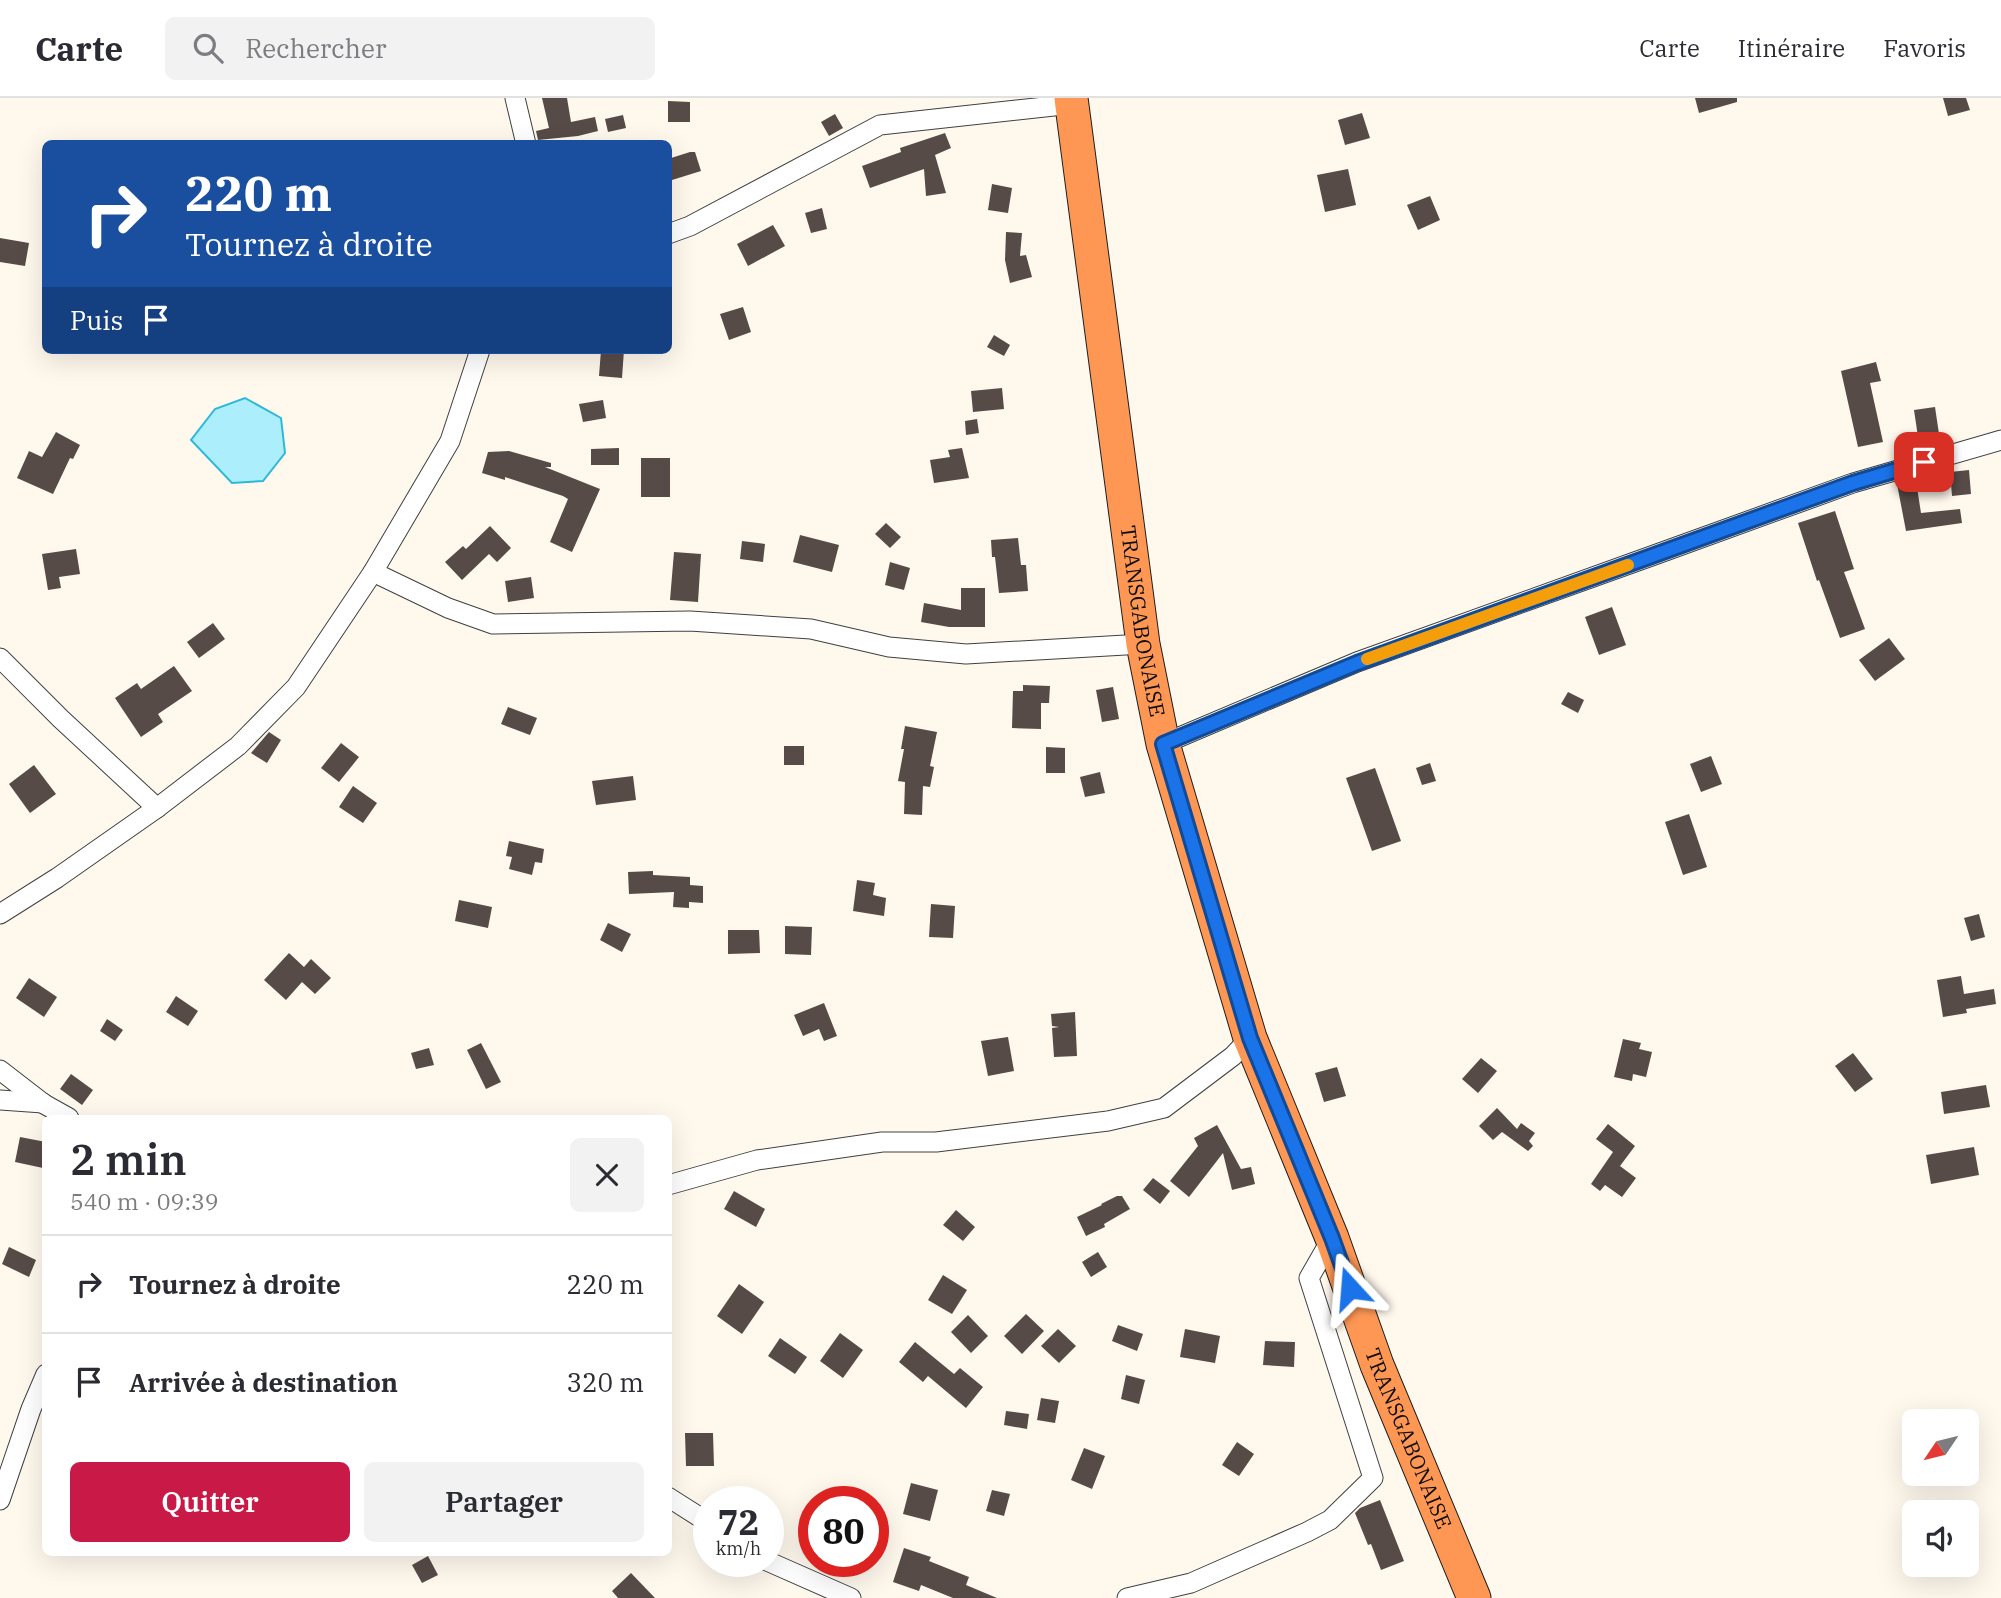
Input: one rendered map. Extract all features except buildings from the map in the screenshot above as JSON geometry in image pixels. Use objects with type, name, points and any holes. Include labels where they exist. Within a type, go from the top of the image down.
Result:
[{"type":"highway","name":"TRANSGABONAISE","points":[[1072,101],[1143,644],[1163,744],[1250,1038],[1332,1238],[1377,1365],[1474,1598]]},
{"type":"street","points":[[515,98],[525,140]]},
{"type":"street","points":[[672,233],[690,226],[880,125],[1072,101]]},
{"type":"street","points":[[0,914],[157,808],[238,746],[296,687],[373,572],[450,442],[479,354]]},
{"type":"street","points":[[1163,744],[1357,663],[1657,554],[1853,483],[2001,440]]},
{"type":"street","points":[[373,572],[448,608],[493,624],[690,621],[810,629],[889,647],[966,654],[1143,644]]},
{"type":"street","points":[[0,658],[157,808]]},
{"type":"street","points":[[672,1184],[757,1160],[881,1142],[936,1142],[1096,1122],[1164,1108],[1233,1056],[1250,1038]]},
{"type":"street","points":[[0,1070],[44,1104],[64,1115]]},
{"type":"street","points":[[0,1100],[44,1104]]},
{"type":"street","points":[[1127,1598],[1191,1583],[1307,1532],[1330,1520],[1373,1478],[1309,1278],[1332,1238]]},
{"type":"street","points":[[0,1500],[42,1383]]},
{"type":"street","points":[[672,1500],[693,1513]]},
{"type":"street","points":[[784,1568],[851,1598]]},
{"type":"water","points":[[245,398],[281,418],[285,453],[263,481],[232,483],[191,440],[215,409]]},
{"type":"slow traffic","points":[[1367,659],[1628,565]]},
{"type":"route","points":[[1350,1288],[1250,1038],[1163,744],[1357,663],[1853,483],[1924,462]]}]
